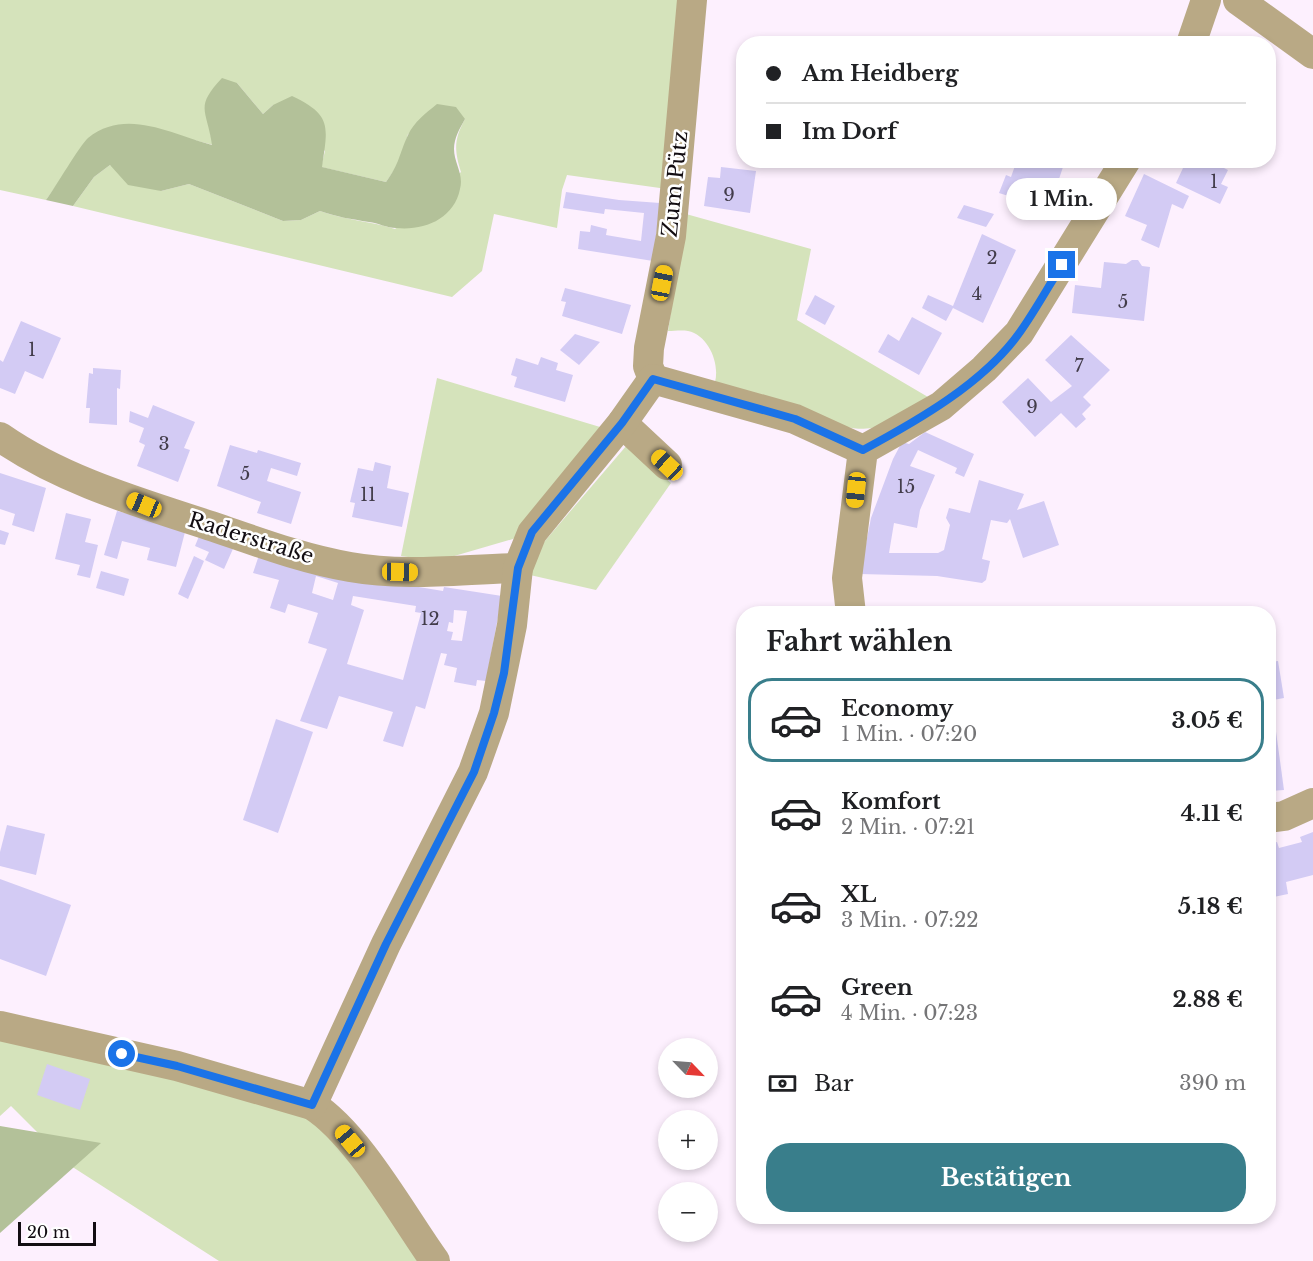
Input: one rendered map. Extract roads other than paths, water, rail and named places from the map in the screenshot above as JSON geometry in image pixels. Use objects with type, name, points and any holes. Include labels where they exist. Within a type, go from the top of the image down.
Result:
[{"type":"street","name":"Zum Pütz","points":[[653,379],[648,366],[649,348],[671,236],[692,0]]},
{"type":"street","points":[[1194,36],[1206,0]]},
{"type":"street","points":[[1238,0],[1313,54]]},
{"type":"street","points":[[863,450],[941,406],[984,369],[1019,333],[1121,168]]},
{"type":"street","points":[[312,1105],[386,944],[474,772],[494,713],[504,673],[518,568],[532,532],[622,423],[653,379],[795,419],[863,450]]},
{"type":"street","points":[[622,423],[667,465]]},
{"type":"street","name":"Raderstraße","points":[[0,437],[65,473],[144,505],[318,560],[350,567],[400,572],[446,573],[518,568]]},
{"type":"street","points":[[850,606],[847,578],[863,450]]},
{"type":"street","points":[[1276,817],[1284,816],[1313,803]]},
{"type":"street","points":[[0,1026],[177,1066],[312,1105],[328,1115],[350,1141],[435,1261]]}]
